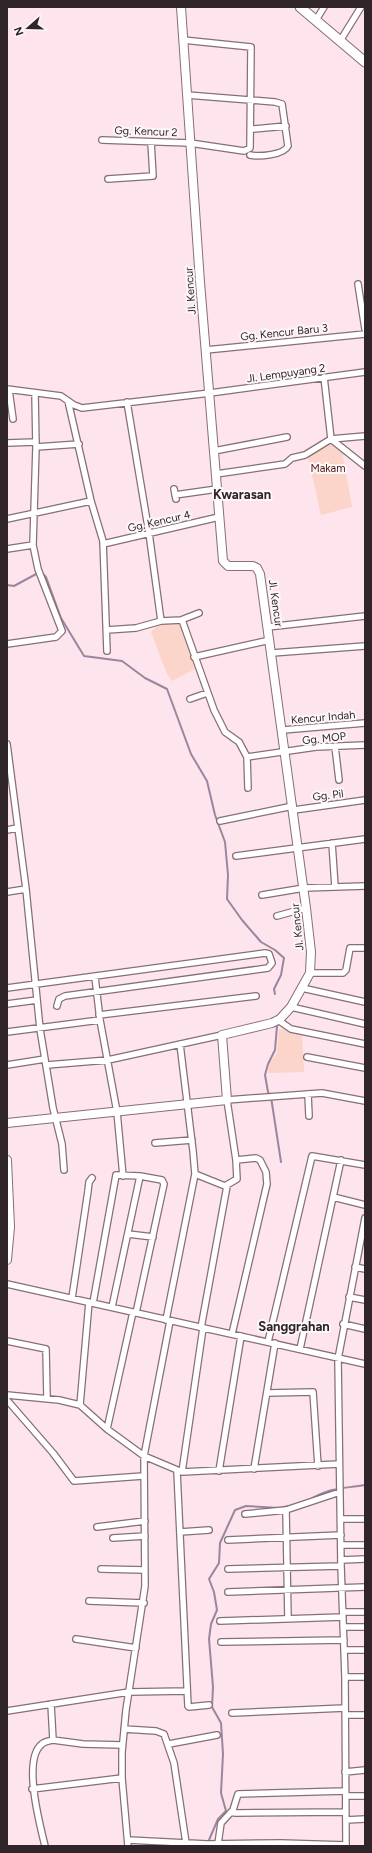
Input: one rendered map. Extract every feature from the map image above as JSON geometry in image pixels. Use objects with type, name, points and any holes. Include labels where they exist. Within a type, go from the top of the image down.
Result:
[{"type":"main road","points":[[300,7],[365,62]]},
{"type":"street","name":"Jl. Kencur","points":[[181,7],[190,143],[223,563],[228,566],[254,566],[258,569],[283,730],[311,952],[310,973],[291,1007],[278,1020],[268,1025],[222,1035]]},
{"type":"street","points":[[316,20],[324,7]]},
{"type":"street","points":[[340,41],[362,7]]},
{"type":"street","points":[[183,40],[251,47],[251,101]]},
{"type":"street","points":[[187,96],[275,102],[282,104],[288,146],[284,151],[250,155]]},
{"type":"street","name":"Gg. Kencur 2","points":[[102,140],[190,143],[244,151],[249,150],[251,101]]},
{"type":"street","points":[[253,129],[286,126]]},
{"type":"street","points":[[108,179],[152,176],[151,142]]},
{"type":"street","points":[[358,284],[365,329]]},
{"type":"street","name":"Gg. Kencur Baru 3","points":[[206,350],[365,334]]},
{"type":"street","name":"Jl. Lempuyang 2","points":[[8,390],[61,396],[82,408],[210,393],[365,372]]},
{"type":"street","points":[[324,377],[331,439],[365,466]]},
{"type":"street","points":[[8,390],[13,419]]},
{"type":"street","points":[[7,644],[56,637],[61,633],[61,627],[40,576],[33,545],[36,444],[34,393]]},
{"type":"street","points":[[68,401],[91,501],[103,544],[107,651]]},
{"type":"street","points":[[127,402],[149,533],[161,621]]},
{"type":"street","points":[[216,474],[285,464],[292,458],[305,455],[331,439],[365,436]]},
{"type":"street","points":[[214,451],[287,437]]},
{"type":"street","points":[[7,443],[79,444]]},
{"type":"street","points":[[175,494],[217,489]]},
{"type":"street","points":[[7,519],[91,501]]},
{"type":"street","name":"Gg. Kencur 4","points":[[103,544],[219,517]]},
{"type":"street","points":[[7,549],[33,545]]},
{"type":"street","points":[[107,630],[136,628],[161,621],[180,620],[199,613]]},
{"type":"street","points":[[268,626],[365,616]]},
{"type":"street","points":[[180,620],[207,693],[225,732],[239,742],[247,757],[248,788]]},
{"type":"street","points":[[194,657],[270,640]]},
{"type":"street","points":[[272,653],[365,646]]},
{"type":"street","points":[[190,699],[207,693]]},
{"type":"street","name":"Kencur Indah","points":[[283,730],[365,723]]},
{"type":"street","points":[[7,744],[26,889],[37,985],[40,1028],[62,1144],[64,1170]]},
{"type":"street","name":"Gg. MOP","points":[[247,757],[335,746],[365,745]]},
{"type":"street","points":[[335,746],[339,780]]},
{"type":"street","name":"Gg. Pil","points":[[220,821],[293,808],[365,800]]},
{"type":"street","points":[[7,830],[17,828]]},
{"type":"street","points":[[236,856],[365,839]]},
{"type":"street","points":[[332,843],[335,887]]},
{"type":"street","points":[[262,895],[304,888],[365,886]]},
{"type":"street","points":[[7,892],[26,889]]},
{"type":"street","points":[[277,916],[306,908]]},
{"type":"street","points":[[310,973],[343,973],[346,970],[350,948],[365,948]]},
{"type":"street","points":[[7,988],[95,977],[265,952],[269,954],[272,963],[268,968],[61,997],[59,999],[58,1006]]},
{"type":"street","points":[[95,977],[99,1018],[117,1112],[123,1176]]},
{"type":"street","points":[[302,988],[365,1002]]},
{"type":"street","points":[[7,1032],[256,996]]},
{"type":"street","points":[[7,1004],[37,1000]]},
{"type":"street","points":[[291,1007],[365,1024]]},
{"type":"street","points":[[278,1020],[291,1029],[365,1044]]},
{"type":"street","points":[[47,1065],[108,1060],[222,1035],[227,1100],[236,1160],[237,1179],[228,1186],[202,1328],[179,1471],[180,1532],[188,1707],[209,1705]]},
{"type":"street","points":[[180,1044],[195,1174],[144,1456],[144,1603],[122,1745],[122,1778],[128,1843],[346,1846],[345,1677],[341,1563],[338,1359],[343,1324],[355,1267],[363,1239],[365,1218]]},
{"type":"street","points":[[307,1057],[365,1068]]},
{"type":"street","points":[[7,1065],[46,1058]]},
{"type":"street","points":[[7,1123],[271,1096],[326,1093],[365,1101]]},
{"type":"street","points":[[308,1094],[309,1116]]},
{"type":"street","points":[[155,1143],[192,1140]]},
{"type":"street","points":[[268,1342],[311,1157],[314,1155],[365,1165]]},
{"type":"street","points":[[232,1334],[267,1184],[266,1172],[260,1160],[256,1158],[236,1160]]},
{"type":"street","points":[[7,1160],[10,1227],[7,1260]]},
{"type":"street","points":[[300,1349],[341,1160]]},
{"type":"street","points":[[195,1174],[228,1186]]},
{"type":"street","points":[[80,1406],[91,1303],[116,1175],[140,1176],[162,1180],[164,1184],[153,1237],[107,1429]]},
{"type":"street","points":[[112,1307],[140,1176]]},
{"type":"street","points":[[72,1298],[89,1182],[92,1178]]},
{"type":"street","points":[[334,1197],[365,1205]]},
{"type":"street","points":[[128,1234],[153,1237]]},
{"type":"street","points":[[355,1267],[365,1269]]},
{"type":"street","points":[[7,1284],[365,1364]]},
{"type":"street","points":[[349,1297],[365,1300]]},
{"type":"street","points":[[343,1324],[365,1329]]},
{"type":"street","points":[[219,1471],[241,1336]]},
{"type":"street","points":[[7,1341],[46,1348],[47,1398]]},
{"type":"street","points":[[254,1469],[275,1343]]},
{"type":"street","points":[[267,1393],[313,1392],[318,1466]]},
{"type":"street","points":[[7,1395],[47,1398],[80,1406],[107,1429],[144,1456],[179,1471],[219,1471],[339,1464]]},
{"type":"street","points":[[7,1400],[53,1453],[74,1481],[143,1476]]},
{"type":"street","points":[[245,1514],[286,1510],[340,1491]]},
{"type":"street","points":[[286,1510],[288,1619]]},
{"type":"street","points":[[341,1519],[365,1519]]},
{"type":"street","points":[[97,1527],[145,1521]]},
{"type":"street","points":[[180,1532],[209,1530]]},
{"type":"street","points":[[228,1540],[286,1539],[341,1535]]},
{"type":"street","points":[[113,1538],[145,1536]]},
{"type":"street","points":[[341,1545],[365,1545]]},
{"type":"street","points":[[228,1569],[287,1568],[365,1560]]},
{"type":"street","points":[[101,1569],[145,1570]]},
{"type":"street","points":[[228,1592],[365,1587]]},
{"type":"street","points":[[88,1601],[144,1603]]},
{"type":"street","points":[[220,1621],[288,1619],[365,1612]]},
{"type":"street","points":[[343,1626],[365,1627]]},
{"type":"street","points":[[76,1639],[136,1648]]},
{"type":"street","points":[[221,1642],[344,1640]]},
{"type":"street","points":[[344,1650],[365,1650]]},
{"type":"street","points":[[345,1677],[365,1677]]},
{"type":"street","points":[[7,1711],[129,1692],[187,1691]]},
{"type":"street","points":[[51,1704],[53,1740]]},
{"type":"street","points":[[232,1712],[344,1708]]},
{"type":"street","points":[[345,1715],[365,1715]]},
{"type":"street","points":[[124,1729],[161,1732],[164,1734],[169,1744],[177,1777],[186,1843]]},
{"type":"street","points":[[169,1744],[217,1735]]},
{"type":"street","points":[[45,1846],[32,1789],[34,1766],[38,1748],[44,1742],[53,1740],[83,1744],[122,1745]]},
{"type":"street","points":[[345,1772],[365,1770]]},
{"type":"street","points":[[32,1789],[122,1778]]},
{"type":"street","points":[[216,1844],[221,1823],[231,1812],[238,1794],[346,1794],[365,1796]]},
{"type":"street","points":[[231,1812],[236,1814],[346,1812]]},
{"type":"street","points":[[346,1820],[365,1820]]},
{"type":"green space","name":"Makam","points":[[331,442],[344,454],[343,456],[352,507],[321,515],[308,456]]},
{"type":"green space","points":[[179,621],[195,669],[172,681],[167,674],[151,632],[159,624]]},
{"type":"green space","points":[[279,1029],[302,1032],[304,1072],[268,1073],[269,1064],[277,1053]]},
{"type":"waterway","points":[[7,585],[14,586],[38,573]]},
{"type":"waterway","points":[[42,573],[46,577],[61,618],[84,656],[122,661],[145,678],[167,689],[191,754],[207,781],[215,815],[225,842],[228,875],[227,899],[242,920],[261,942],[275,950],[284,958],[281,975],[274,989],[275,994]]},
{"type":"waterway","points":[[277,1026],[275,1050],[268,1064],[265,1075],[268,1092],[271,1097],[281,1162]]},
{"type":"waterway","points":[[309,1500],[330,1491],[365,1485]]},
{"type":"waterway","points":[[210,1843],[209,1840],[218,1819],[226,1811],[221,1793],[223,1754],[221,1723],[212,1707],[213,1687],[209,1639],[211,1624],[217,1610],[214,1592],[209,1579],[219,1563],[220,1543],[235,1510],[246,1506],[279,1508],[294,1505]]},
{"type":"district","name":"Kwarasan","points":[[242,494]]},
{"type":"district","name":"Sanggrahan","points":[[294,1326]]}]
